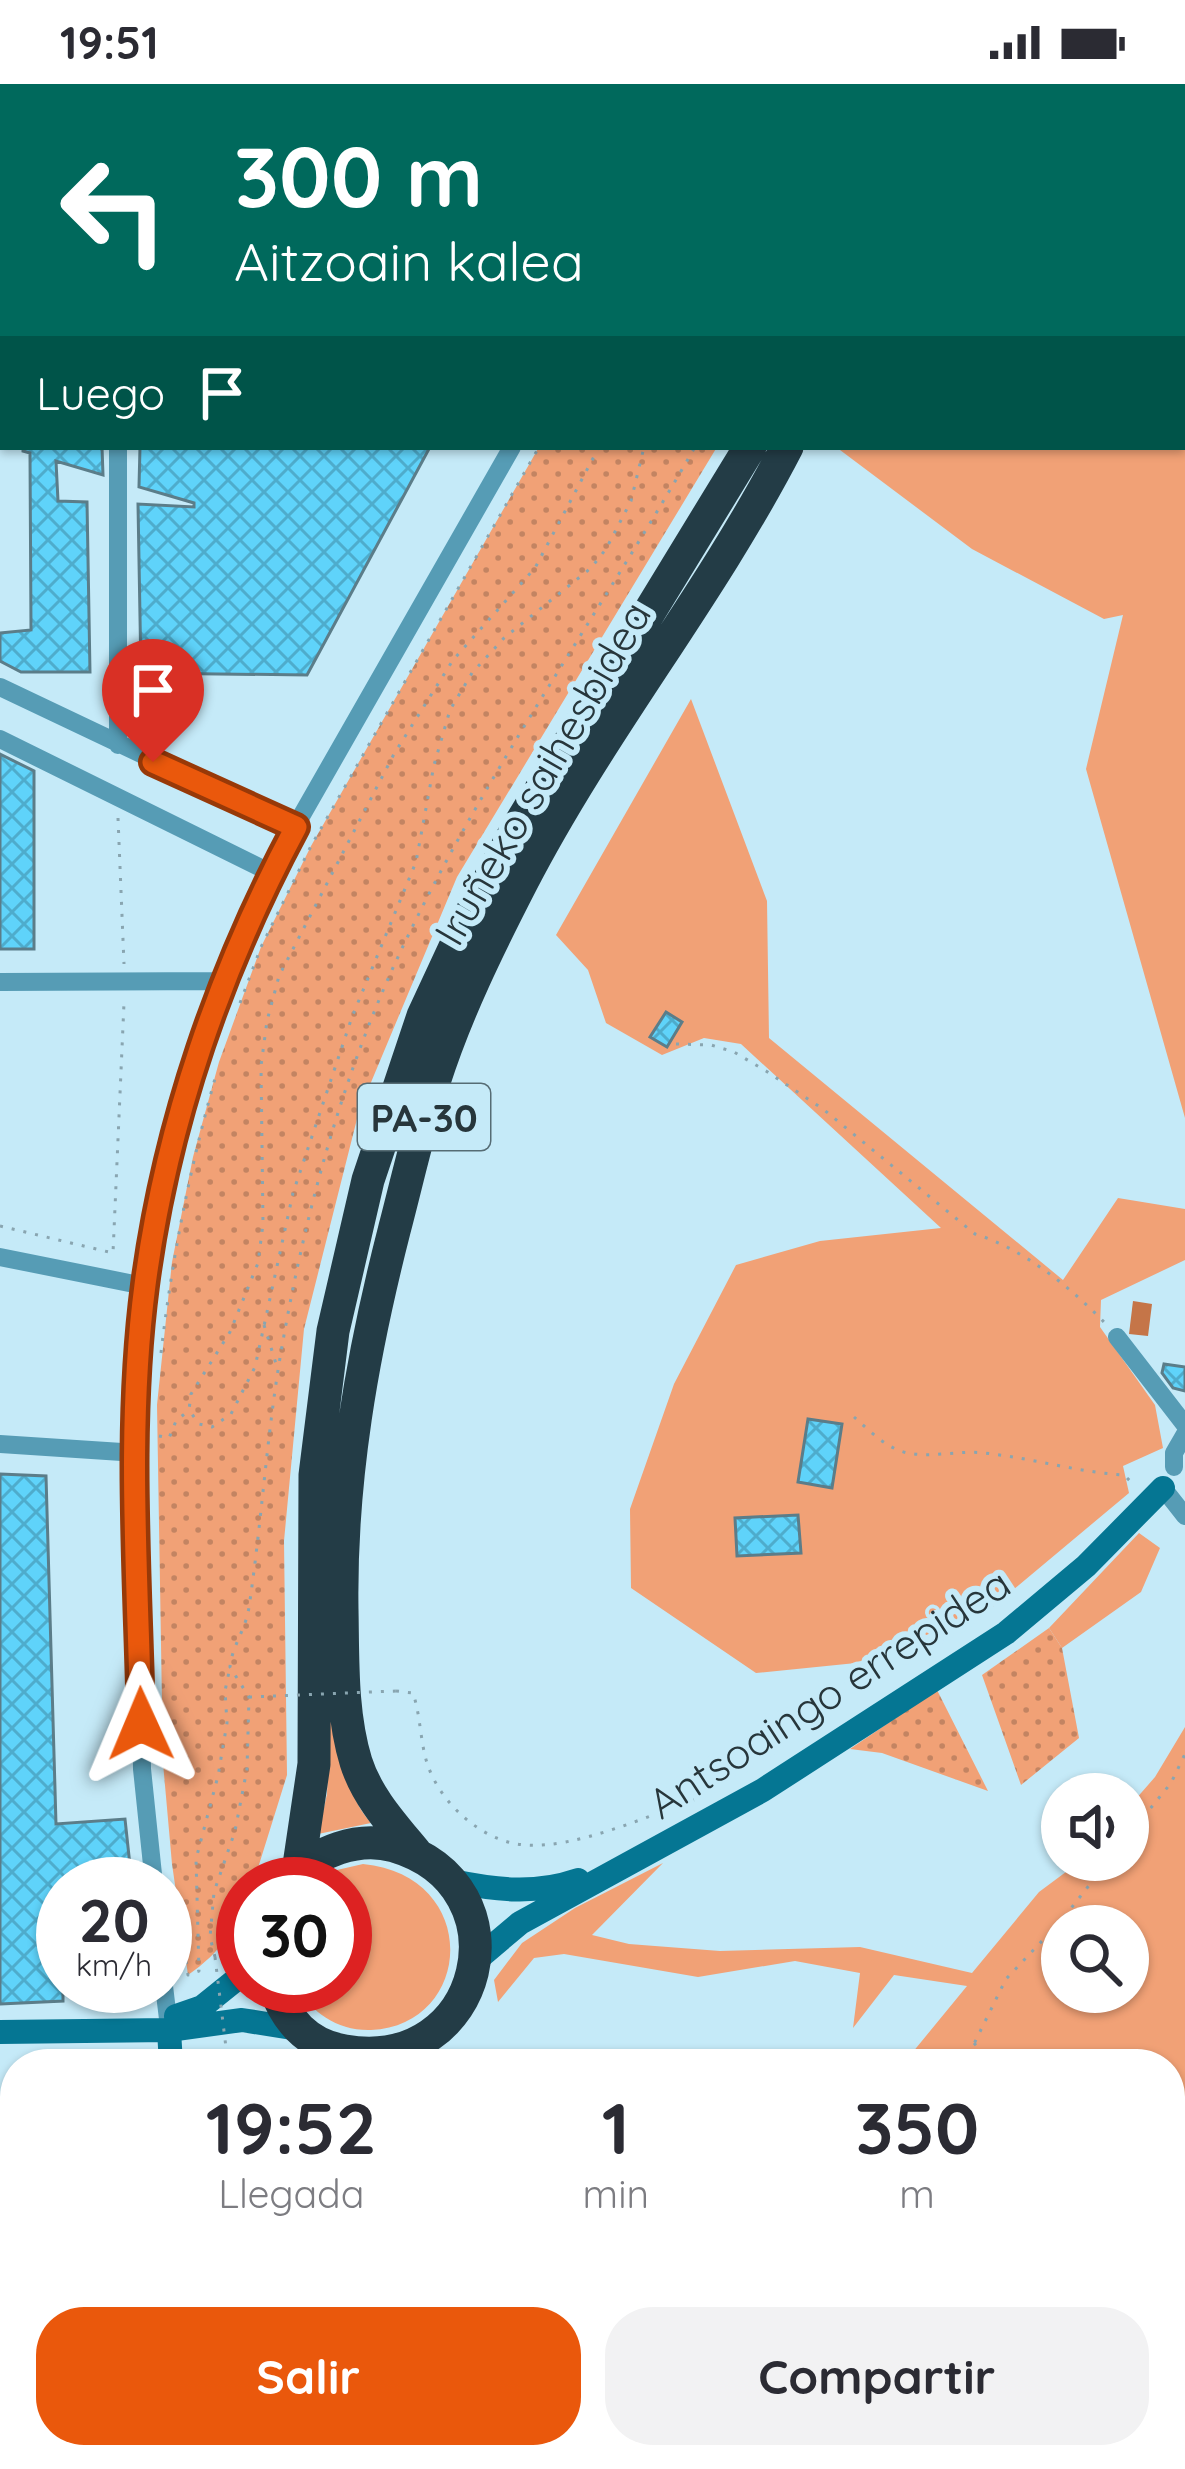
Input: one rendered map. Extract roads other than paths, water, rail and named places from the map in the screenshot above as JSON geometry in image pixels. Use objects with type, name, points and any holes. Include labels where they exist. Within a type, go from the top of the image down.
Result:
[{"type":"highway","name":"Iruñeko saihesbidea","points":[[297,1857],[314,1764],[315,1474],[333,1331],[368,1180],[423,1016],[469,917],[515,832],[748,450]]},
{"type":"highway","name":"Iruñeko saihesbidea","points":[[416,1853],[380,1810],[356,1764],[343,1684],[341,1556],[351,1438],[367,1338],[401,1204],[434,1080],[523,879],[626,706],[758,502],[785,450]]},
{"type":"highway","name":"PA-30","points":[[320,1857],[354,1844],[385,1844],[416,1853],[452,1881]]},
{"type":"highway","points":[[439,2049],[445,2024],[470,1984],[476,1961],[472,1919],[452,1881]]},
{"type":"highway","points":[[286,2013],[298,2029],[327,2049]]},
{"type":"highway","points":[[403,2049],[445,2024]]},
{"type":"street","points":[[118,450],[118,746]]},
{"type":"street","points":[[151,1857],[142,1769],[137,1543],[147,1452],[144,1286],[181,1109],[247,920],[510,450]]},
{"type":"street","points":[[0,687],[296,827]]},
{"type":"street","points":[[0,739],[271,873]]},
{"type":"street","points":[[0,982],[224,981]]},
{"type":"street","points":[[0,1257],[144,1286]]},
{"type":"street","points":[[1118,1337],[1185,1429],[1174,1453],[1171,1479],[1185,1516]]},
{"type":"street","points":[[0,1444],[147,1452]]},
{"type":"street","name":"Antsoaingo errepidea","points":[[476,1961],[520,1923],[763,1790],[1006,1633],[1086,1566],[1171,1479]]},
{"type":"street","name":"Antsoaingo errepidea","points":[[452,1881],[516,1892],[554,1888],[637,1860]]},
{"type":"street","points":[[168,2025],[216,1998]]},
{"type":"street","points":[[167,2013],[177,2049]]},
{"type":"street","points":[[0,2032],[134,2030],[242,2020],[298,2029]]}]
